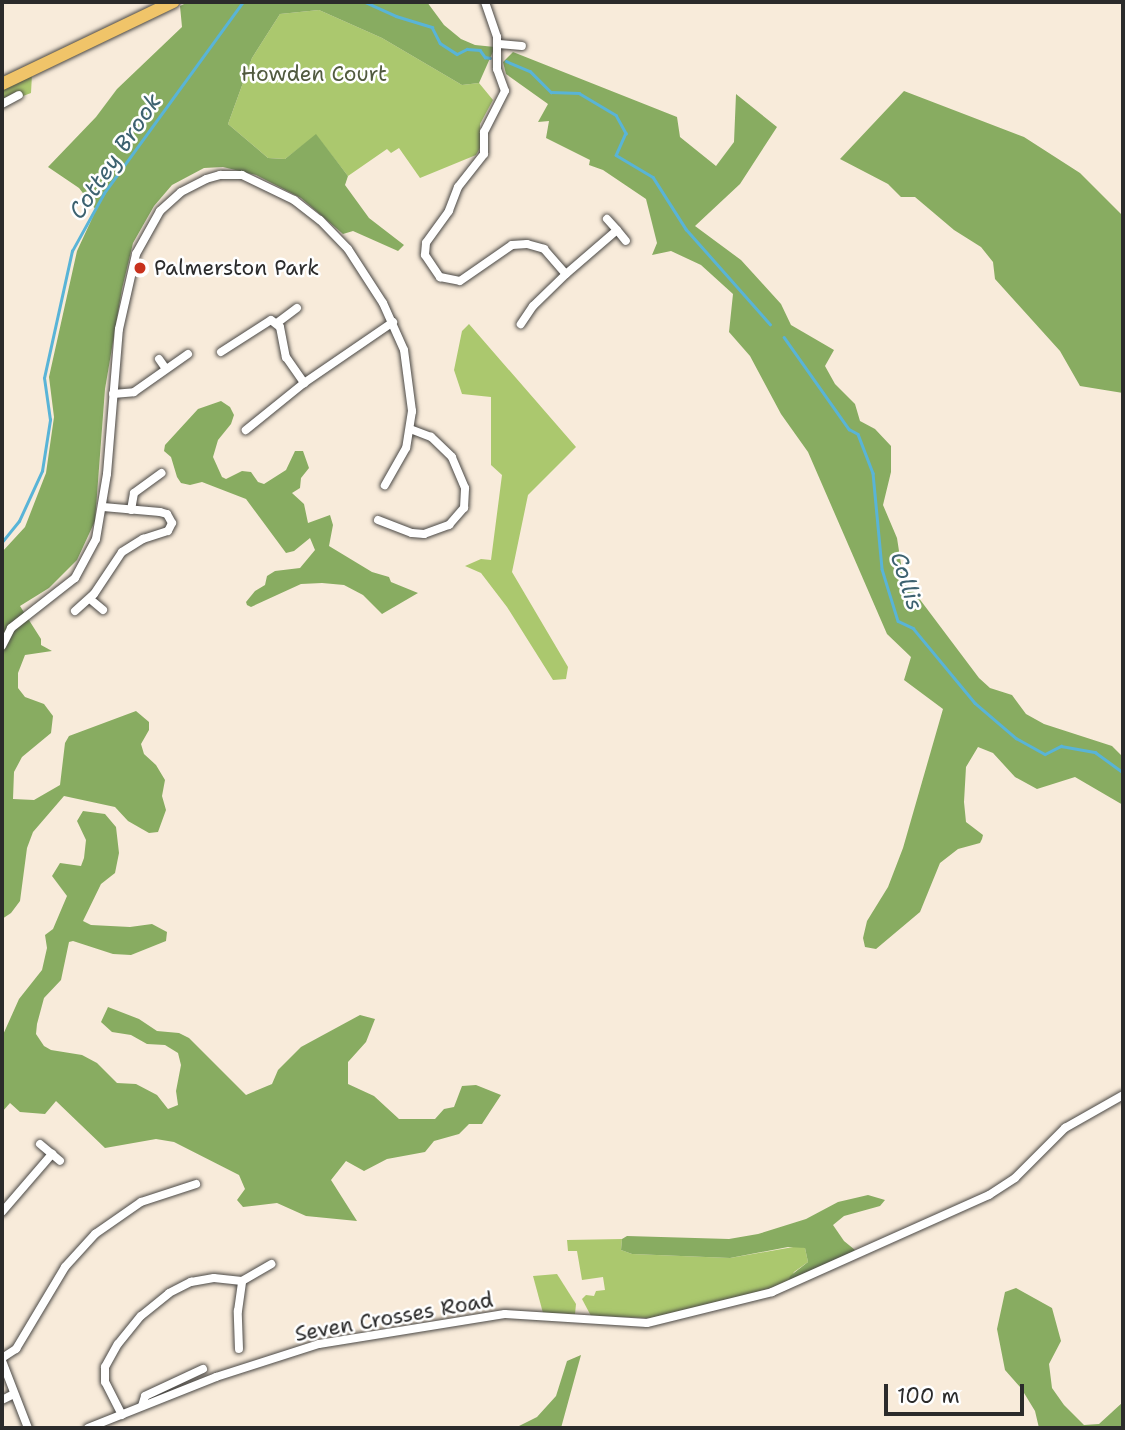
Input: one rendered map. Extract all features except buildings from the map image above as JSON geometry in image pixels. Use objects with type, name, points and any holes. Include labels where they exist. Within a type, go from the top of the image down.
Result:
[{"type":"main road","points":[[2,84],[173,2]]},
{"type":"street","points":[[485,2],[499,44],[497,69],[505,92],[484,132],[484,154],[458,187],[449,211],[426,243],[426,260],[440,276],[460,281],[507,248],[527,244],[544,249],[566,274]]},
{"type":"street","points":[[499,44],[522,46]]},
{"type":"street","points":[[2,104],[19,95]]},
{"type":"street","points":[[2,646],[11,628],[75,578],[96,539],[103,507],[122,317],[136,254],[152,222],[172,200],[194,185],[220,175],[242,175],[256,179],[320,220],[348,249],[393,322],[404,350],[412,392],[411,429],[401,459],[384,485]]},
{"type":"street","points":[[607,219],[626,241]]},
{"type":"street","points":[[521,324],[533,306],[617,230]]},
{"type":"street","points":[[221,352],[266,322],[277,323],[298,308]]},
{"type":"street","points":[[246,430],[304,383],[393,322]]},
{"type":"street","points":[[277,323],[286,357],[304,383]]},
{"type":"street","points":[[113,394],[134,392],[188,354]]},
{"type":"street","points":[[159,359],[166,369]]},
{"type":"street","points":[[378,520],[412,533],[424,534],[449,525],[464,508],[465,488],[452,457],[431,437],[411,429]]},
{"type":"street","points":[[131,510],[134,493],[162,473]]},
{"type":"street","points":[[75,611],[90,599],[122,552],[171,527],[173,523],[167,514],[103,507]]},
{"type":"street","points":[[90,599],[103,610]]},
{"type":"street","name":"Seven Crosses Road","points":[[88,1428],[142,1406],[319,1344],[505,1314],[647,1323],[772,1292],[989,1195],[1015,1178],[1065,1128],[1123,1095]]},
{"type":"street","points":[[40,1144],[60,1161]]},
{"type":"street","points":[[2,1212],[52,1154]]},
{"type":"street","points":[[28,1428],[2,1359],[16,1349],[65,1267],[95,1234],[141,1202],[187,1191],[196,1184]]},
{"type":"street","points":[[122,1415],[104,1374],[110,1356],[128,1331],[169,1293],[191,1282],[214,1278],[242,1281],[272,1264]]},
{"type":"street","points":[[239,1349],[237,1325],[242,1281]]},
{"type":"street","points":[[142,1406],[145,1395],[203,1369]]},
{"type":"street","points":[[2,1400],[14,1395]]},
{"type":"green space","points":[[188,2],[427,2],[444,25],[461,39],[475,45],[495,47],[479,83],[462,85],[382,38],[319,10],[280,14],[252,58],[228,124],[268,158],[285,159],[316,134],[348,176],[345,185],[369,218],[404,245],[398,251],[353,231],[343,234],[301,198],[256,175],[223,167],[204,168],[172,185],[154,206],[133,243],[122,289],[105,389],[95,521],[77,560],[49,588],[20,606],[41,639],[41,645],[52,651],[25,655],[18,673],[18,688],[25,697],[44,704],[53,716],[51,733],[22,757],[14,772],[13,799],[34,800],[60,785],[65,743],[69,736],[136,711],[149,722],[149,730],[141,744],[144,754],[156,765],[165,780],[162,796],[166,810],[158,832],[149,833],[128,821],[115,807],[64,796],[33,832],[27,848],[20,901],[11,913],[2,919],[2,552],[25,527],[46,473],[54,417],[49,377],[77,251],[96,210],[79,188],[48,167],[96,117],[117,89],[182,27],[180,6]]},
{"type":"green space","name":"Howden Court","points":[[319,10],[382,38],[462,85],[479,83],[493,100],[480,124],[480,148],[476,155],[420,178],[399,148],[391,153],[387,149],[348,176],[316,135],[285,159],[268,158],[228,124],[252,58],[280,14]]},
{"type":"green space","points":[[513,52],[677,117],[680,137],[716,166],[734,142],[736,94],[777,127],[740,184],[695,226],[741,260],[781,304],[791,325],[834,350],[825,366],[835,384],[855,404],[860,421],[875,429],[891,446],[891,472],[883,505],[897,538],[903,577],[979,678],[990,688],[1012,695],[1026,714],[1044,724],[1112,746],[1123,757],[1123,805],[1075,777],[1037,789],[1015,777],[993,753],[978,747],[966,767],[964,802],[966,822],[983,835],[980,843],[958,849],[940,863],[920,912],[876,949],[865,947],[863,938],[867,921],[888,887],[903,848],[943,709],[904,680],[911,657],[887,634],[808,452],[781,414],[750,356],[729,332],[733,294],[701,265],[671,251],[652,255],[657,243],[646,199],[603,170],[589,165],[590,160],[546,138],[549,121],[538,122],[548,104],[506,74],[503,62]]},
{"type":"green space","points":[[32,74],[31,93],[23,96],[18,91],[2,99],[2,89]]},
{"type":"green space","points":[[904,91],[1024,137],[1080,173],[1123,216],[1123,393],[1080,386],[1060,351],[995,279],[993,262],[981,247],[954,230],[915,197],[901,197],[888,184],[840,159]]},
{"type":"green space","points":[[469,324],[576,447],[528,495],[512,572],[568,667],[566,679],[553,680],[507,607],[481,573],[465,566],[481,559],[491,560],[502,475],[491,465],[491,397],[462,394],[454,370],[462,331]]},
{"type":"green space","points":[[221,401],[230,407],[234,415],[231,424],[218,440],[213,457],[222,477],[226,479],[242,471],[251,472],[258,482],[264,484],[286,470],[295,451],[303,451],[309,468],[301,478],[300,488],[292,493],[304,504],[308,523],[330,515],[333,525],[329,546],[372,572],[389,577],[391,582],[418,593],[382,614],[363,595],[344,585],[322,583],[301,584],[251,607],[247,605],[246,602],[255,591],[265,585],[267,576],[275,571],[300,568],[315,550],[310,538],[294,551],[286,553],[246,499],[202,482],[190,485],[181,483],[177,477],[171,457],[164,451],[165,445],[198,409]]},
{"type":"green space","points":[[83,811],[105,814],[116,827],[119,853],[115,873],[101,884],[83,921],[91,925],[130,927],[152,924],[167,932],[166,941],[131,955],[113,954],[69,942],[61,980],[44,998],[37,1024],[36,1034],[44,1046],[51,1050],[82,1055],[97,1063],[117,1083],[136,1084],[157,1095],[168,1109],[178,1105],[176,1091],[181,1065],[178,1053],[165,1045],[147,1044],[131,1035],[112,1032],[101,1022],[108,1007],[139,1019],[157,1031],[179,1033],[189,1038],[246,1095],[272,1084],[278,1070],[301,1047],[360,1015],[375,1019],[366,1042],[348,1062],[348,1084],[374,1096],[399,1119],[435,1119],[444,1109],[454,1107],[462,1086],[476,1085],[501,1095],[482,1124],[469,1124],[459,1134],[434,1141],[425,1152],[387,1159],[364,1171],[346,1161],[331,1180],[357,1221],[306,1216],[277,1203],[243,1207],[237,1200],[245,1189],[239,1175],[174,1142],[156,1139],[105,1148],[56,1101],[45,1114],[20,1112],[10,1103],[2,1112],[2,1037],[19,999],[42,970],[47,948],[45,935],[53,929],[67,896],[52,876],[60,863],[81,866],[84,858],[86,840],[77,821]]},
{"type":"green space","points":[[868,1195],[885,1200],[880,1206],[844,1216],[833,1225],[844,1241],[855,1250],[853,1253],[788,1283],[790,1276],[808,1262],[805,1248],[788,1247],[730,1258],[632,1254],[621,1250],[622,1239],[627,1236],[729,1239],[758,1234],[806,1219],[838,1202]]},
{"type":"green space","points":[[622,1239],[621,1250],[632,1254],[730,1258],[799,1246],[805,1248],[808,1262],[794,1272],[788,1283],[705,1307],[650,1318],[591,1316],[582,1299],[586,1295],[594,1296],[596,1291],[605,1290],[603,1277],[582,1280],[577,1251],[568,1251],[567,1240]]},
{"type":"green space","points":[[557,1274],[576,1304],[575,1314],[543,1313],[533,1276]]},
{"type":"green space","points":[[1016,1288],[1052,1308],[1061,1341],[1049,1364],[1052,1388],[1064,1405],[1084,1425],[1099,1424],[1123,1402],[1123,1428],[1039,1428],[1035,1411],[1021,1388],[1005,1370],[997,1329],[1005,1292]]},
{"type":"green space","points":[[581,1355],[561,1428],[515,1428],[537,1417],[556,1396],[567,1361]]},
{"type":"waterway","name":"Cottey Brook","points":[[2,542],[19,521],[42,471],[50,420],[44,378],[72,251],[104,193],[243,2]]},
{"type":"waterway","name":"Collis","points":[[365,2],[396,16],[432,27],[440,43],[457,54],[467,49],[480,50],[485,57],[490,58]]},
{"type":"waterway","name":"Collis","points":[[506,61],[530,71],[551,92],[579,93],[616,115],[626,133],[616,155],[653,177],[686,229],[770,324]]},
{"type":"waterway","name":"Collis","points":[[784,337],[849,429],[858,434],[873,473],[882,569],[898,621],[913,628],[975,703],[1016,738],[1045,754],[1061,746],[1095,752],[1123,772]]},
{"type":"place","name":"Palmerston Park","points":[[140,268]]}]
